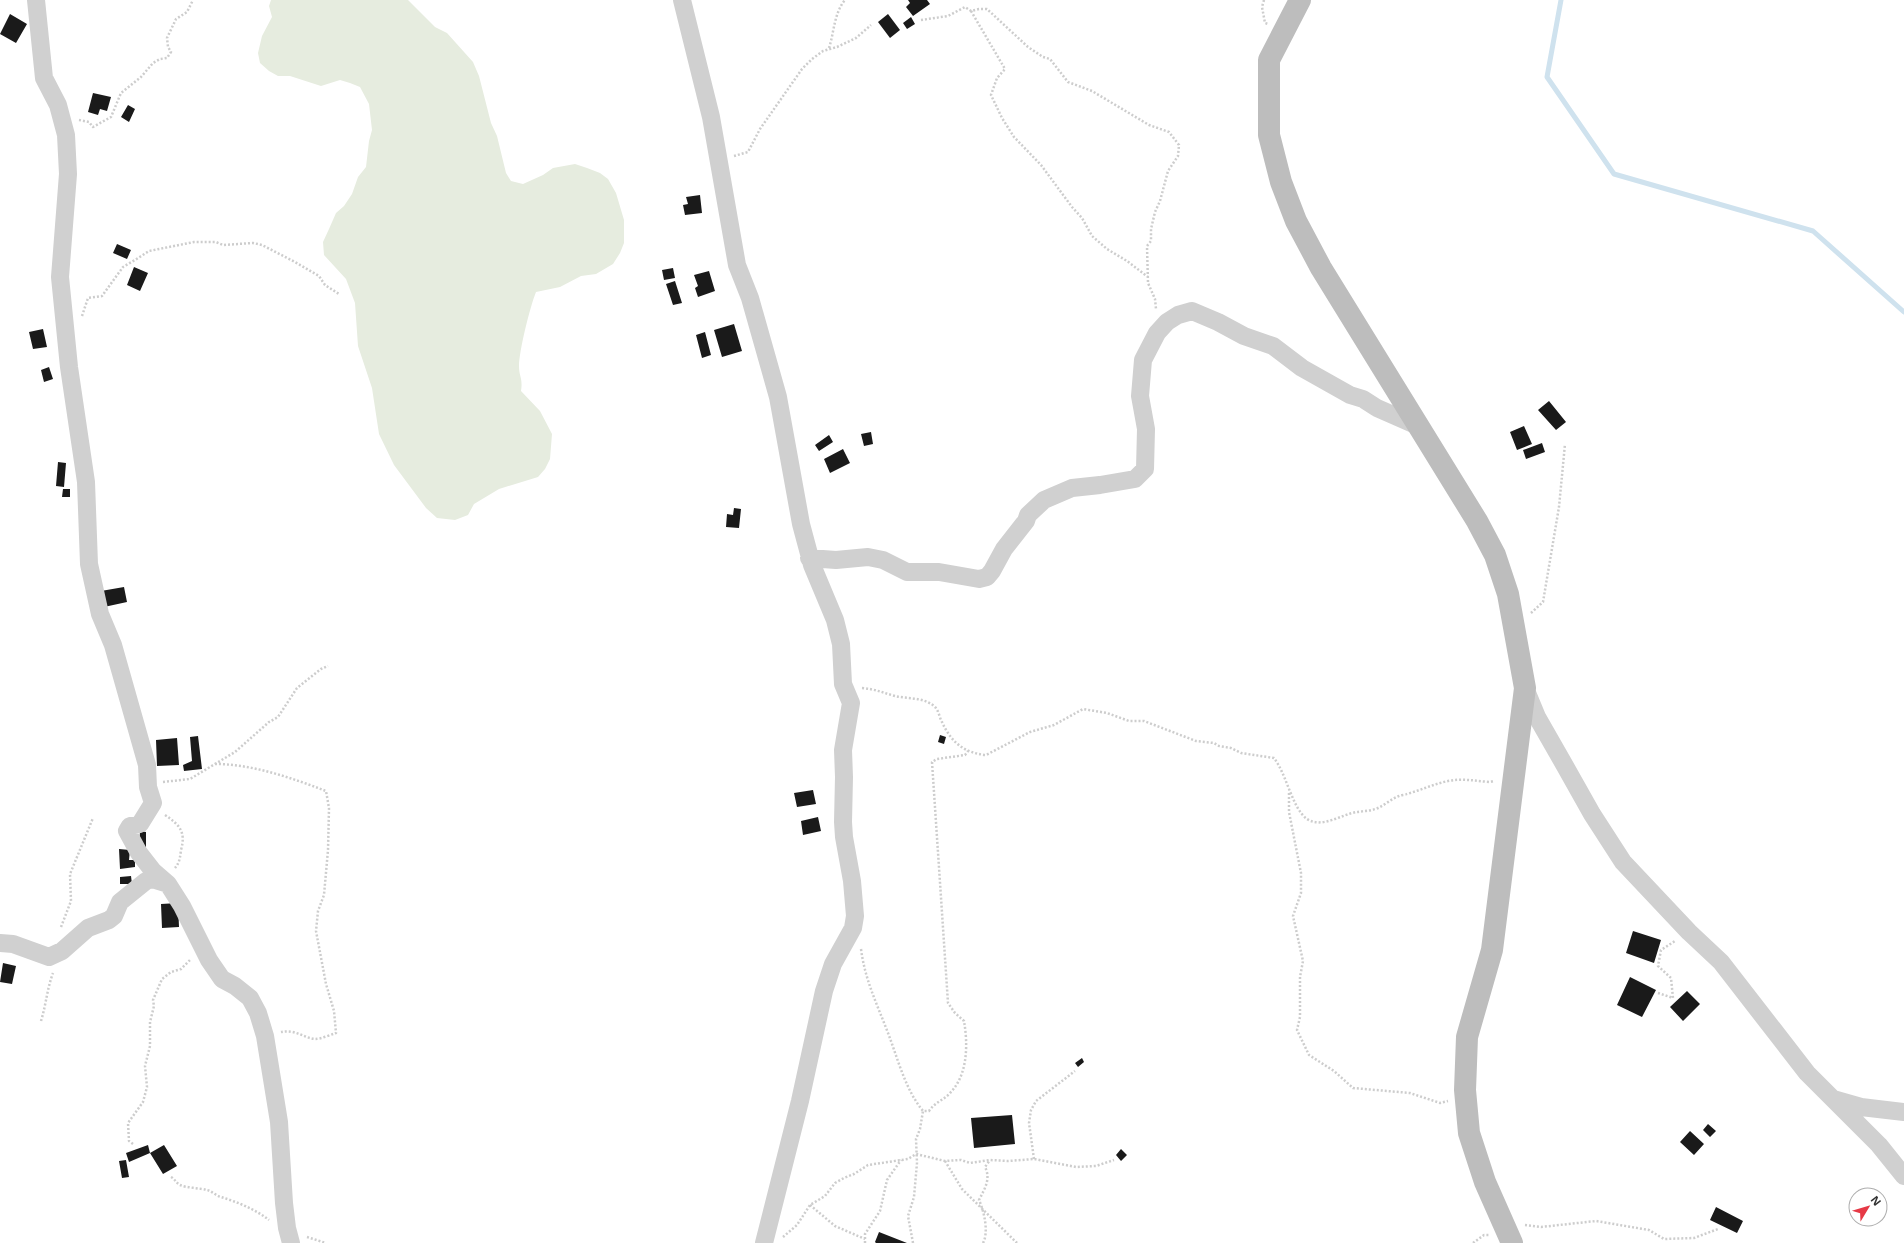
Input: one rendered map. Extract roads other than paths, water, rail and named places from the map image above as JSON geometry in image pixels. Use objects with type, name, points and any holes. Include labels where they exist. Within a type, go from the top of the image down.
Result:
[{"type":"main road","points":[[1300,0],[1269,60],[1269,135],[1281,182],[1296,221],[1321,268],[1477,521],[1495,555],[1508,594],[1525,688],[1492,950],[1467,1037],[1466,1096],[1469,1133],[1485,1182],[1511,1240]]},
{"type":"street","points":[[36,0],[44,78],[58,105],[66,135],[68,174],[60,277],[69,367],[86,482],[89,564],[100,614],[114,645],[147,765],[148,787],[153,803],[140,824],[130,826],[127,831],[139,853],[153,871],[168,884],[209,960],[222,979],[235,986],[250,998],[258,1013],[265,1036],[279,1122],[284,1203],[290,1239]]},
{"type":"street","points":[[682,0],[711,117],[737,264],[750,298],[778,397],[801,524],[809,558],[835,620],[841,644],[843,684],[851,703],[843,750],[843,822],[855,905],[853,928],[834,964],[824,990],[800,1101],[764,1243]]},
{"type":"street","points":[[809,558],[836,560],[868,557],[883,560],[907,572],[939,572],[979,579],[987,577],[1004,549],[1026,521],[1028,514],[1044,500],[1072,488],[1135,479],[1145,469],[1146,429],[1140,396],[1143,360],[1157,332],[1178,315],[1192,311],[1205,315],[1244,336],[1273,346],[1302,368],[1350,395],[1363,399],[1377,408],[1418,426]]},
{"type":"street","points":[[1525,688],[1537,717],[1592,814],[1623,862],[1689,932],[1721,962],[1807,1073],[1879,1145],[1904,1176]]},
{"type":"street","points":[[0,943],[13,944],[49,957],[68,946],[88,928],[109,920],[114,916],[120,902],[146,881],[152,879],[168,884]]},
{"type":"street","points":[[1832,1099],[1861,1106],[1904,1112]]},
{"type":"waterway","points":[[1561,0],[1547,77],[1614,174],[1813,231],[1904,312]]}]
